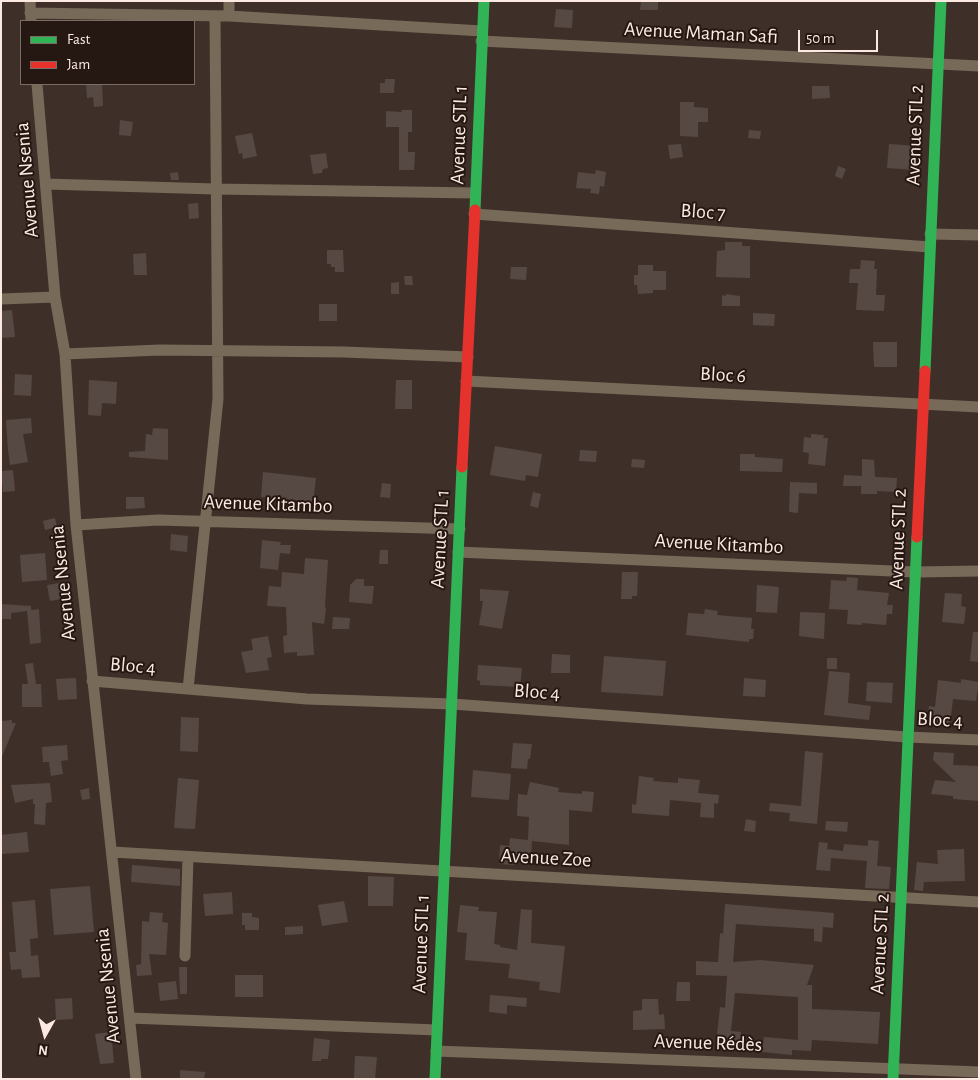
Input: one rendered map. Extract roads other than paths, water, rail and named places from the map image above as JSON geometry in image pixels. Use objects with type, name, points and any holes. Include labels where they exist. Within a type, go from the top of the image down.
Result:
[{"type":"street","points":[[229,1],[229,16]]},
{"type":"street","name":"Avenue STL 1","points":[[435,1079],[484,1]]},
{"type":"street","name":"Avenue STL 2","points":[[893,1074],[941,1]]},
{"type":"street","name":"Avenue Maman Safi","points":[[30,12],[229,16],[482,36],[979,66]]},
{"type":"street","points":[[188,689],[207,521],[218,399],[219,350],[215,189],[214,16]]},
{"type":"street","name":"Avenue Nsenia","points":[[37,85],[55,297],[65,354],[76,525],[136,1079]]},
{"type":"street","points":[[46,184],[475,193]]},
{"type":"street","name":"Bloc 7","points":[[474,214],[930,247]]},
{"type":"street","points":[[930,234],[979,235]]},
{"type":"street","points":[[1,299],[55,297]]},
{"type":"street","points":[[65,354],[160,350],[219,350],[344,352],[468,357]]},
{"type":"street","name":"Bloc 6","points":[[466,381],[979,407]]},
{"type":"street","name":"Avenue Kitambo","points":[[76,525],[158,520],[460,529]]},
{"type":"street","name":"Avenue Kitambo","points":[[458,552],[915,572],[979,571]]},
{"type":"street","name":"Bloc 4","points":[[92,681],[307,698],[452,704],[907,737],[979,740]]},
{"type":"street","name":"Avenue Zoe","points":[[112,852],[979,902]]},
{"type":"street","points":[[185,956],[188,857]]},
{"type":"street","points":[[130,1018],[437,1030]]},
{"type":"street","name":"Avenue Rédès","points":[[436,1051],[893,1074],[979,1072]]}]
